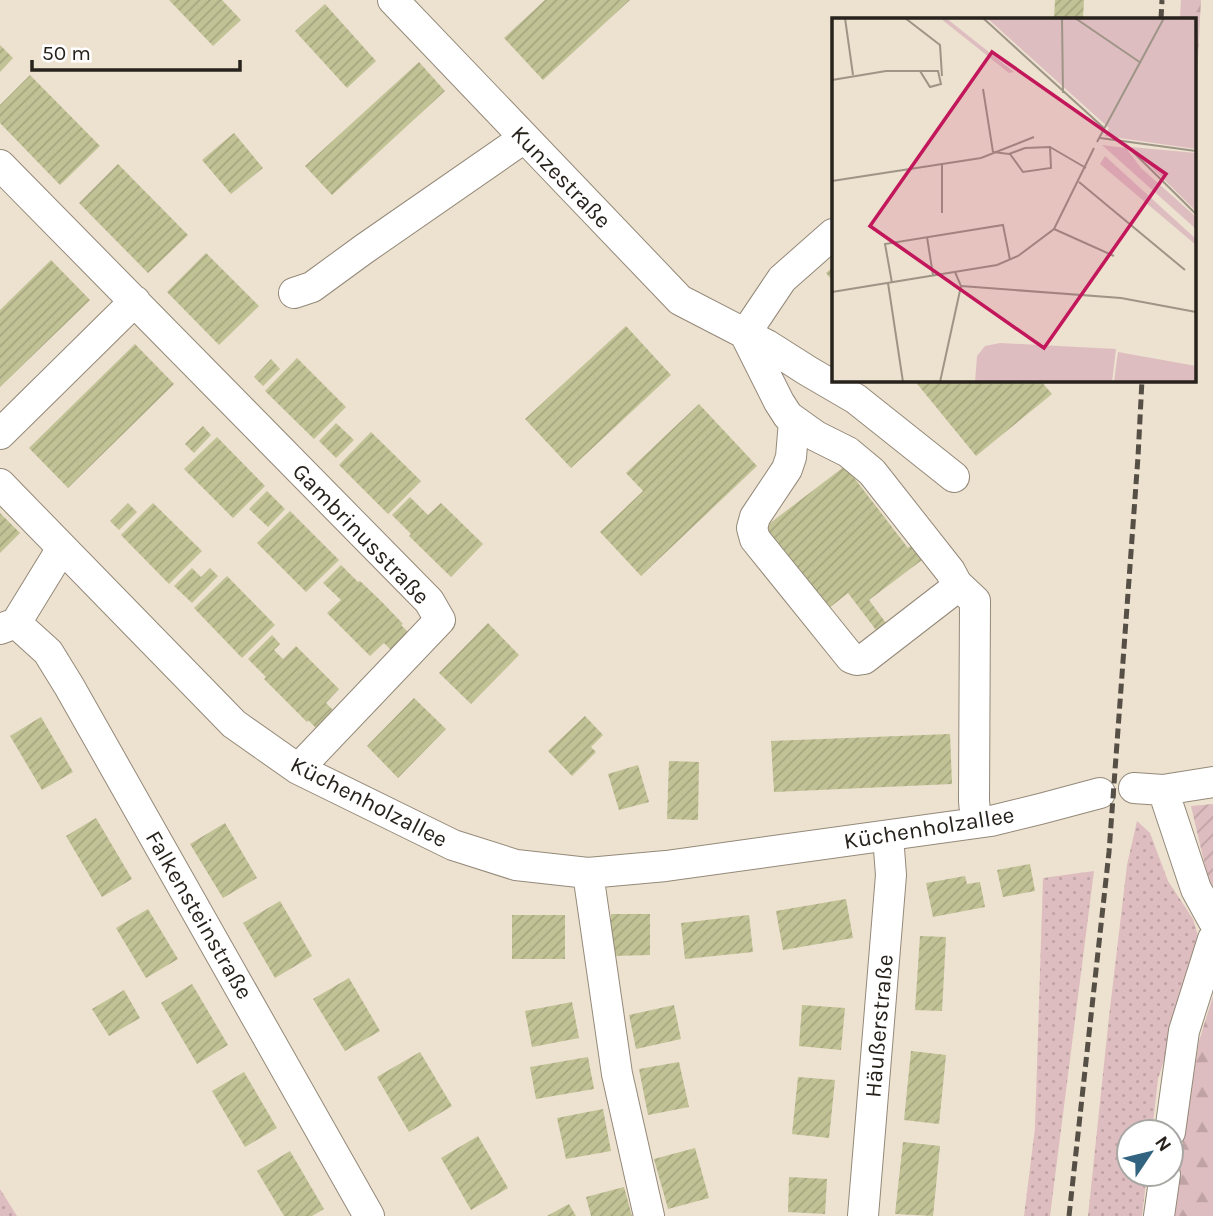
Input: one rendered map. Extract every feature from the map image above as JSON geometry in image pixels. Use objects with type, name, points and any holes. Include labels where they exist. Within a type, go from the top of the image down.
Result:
[{"type":"street","name":"Kunzestraße","points":[[393,0],[680,300],[767,345],[856,398],[954,477]]},
{"type":"street","points":[[294,293],[312,287],[524,138]]},
{"type":"street","name":"Gambrinusstraße","points":[[0,165],[429,601],[440,620],[298,769]]},
{"type":"street","points":[[832,235],[782,279],[745,334],[779,402],[794,421],[848,452],[872,472],[950,570],[957,584],[975,601],[976,822]]},
{"type":"street","points":[[0,435],[135,301]]},
{"type":"street","points":[[794,421],[793,450],[787,469],[755,517],[752,528],[755,539],[851,658],[864,659],[952,591],[957,584]]},
{"type":"street","name":"Küchenholzallee","points":[[0,484],[234,724],[298,769],[453,845],[516,865],[588,873],[666,866],[991,821],[1100,793]]},
{"type":"street","points":[[8,626],[62,548]]},
{"type":"street","name":"Falkensteinstraße","points":[[8,626],[48,652],[69,686],[369,1216]]},
{"type":"street","points":[[1213,782],[1148,789],[1213,920]]},
{"type":"street","name":"Häußerstraße","points":[[863,1216],[891,875],[888,836]]},
{"type":"street","points":[[588,873],[617,1073],[649,1216]]},
{"type":"street","points":[[1172,1118],[1184,1031],[1213,939]]},
{"type":"street","points":[[1159,1216],[1163,1188]]},
{"type":"green space","points":[[1181,0],[1201,0],[1196,96],[1196,18],[1180,18]]},
{"type":"green space","points":[[1213,804],[1213,891],[1191,806]]},
{"type":"green space","points":[[1137,821],[1150,833],[1168,881],[1193,919],[1201,946],[1158,1079],[1154,1118],[1115,1118],[1115,1188],[1145,1188],[1142,1216],[1088,1216],[1109,1017],[1127,865]]},
{"type":"green space","points":[[1094,871],[1050,1216],[1024,1216],[1035,1128],[1043,878]]},
{"type":"green space","points":[[1213,996],[1213,1216],[1171,1216],[1175,1188],[1185,1188],[1185,1128],[1199,1041]]},
{"type":"green space","points":[[0,1189],[17,1216],[0,1216]]},
{"type":"building","points":[[169,0],[222,0],[241,20],[213,46]]},
{"type":"building","points":[[545,0],[630,0],[543,80],[504,38]]},
{"type":"building","points":[[1055,0],[1084,0],[1083,18],[1054,18]]},
{"type":"building","points":[[325,4],[376,61],[347,88],[295,31]]},
{"type":"building","points":[[0,45],[13,58],[0,72]]},
{"type":"building","points":[[419,62],[445,91],[332,195],[305,166]]},
{"type":"building","points":[[30,75],[100,146],[60,185],[0,123],[0,105]]},
{"type":"building","points":[[234,133],[263,168],[231,194],[202,160]]},
{"type":"building","points":[[118,164],[188,235],[148,273],[79,203]]},
{"type":"building","points":[[206,253],[259,306],[219,345],[167,292]]},
{"type":"building","points":[[51,260],[90,300],[0,387],[0,310]]},
{"type":"building","points":[[832,268],[832,280],[826,273]]},
{"type":"building","points":[[626,326],[671,375],[571,468],[525,419]]},
{"type":"building","points":[[135,344],[174,384],[68,488],[29,448]]},
{"type":"building","points":[[297,358],[346,407],[314,439],[265,391]]},
{"type":"building","points":[[271,359],[280,369],[263,386],[254,377]]},
{"type":"building","points":[[916,382],[1042,382],[1052,394],[976,456]]},
{"type":"building","points":[[699,404],[757,466],[641,576],[600,532],[643,491],[626,473]]},
{"type":"building","points":[[336,423],[354,440],[336,458],[319,441]]},
{"type":"building","points":[[203,426],[211,435],[194,453],[185,444]]},
{"type":"building","points":[[371,432],[421,481],[388,514],[339,465]]},
{"type":"building","points":[[217,437],[265,486],[233,518],[184,469]]},
{"type":"building","points":[[845,466],[908,548],[915,542],[926,557],[869,600],[886,623],[876,630],[848,593],[828,609],[765,527]]},
{"type":"building","points":[[267,491],[285,509],[268,527],[249,509]]},
{"type":"building","points":[[410,497],[428,515],[441,503],[483,544],[451,577],[409,536],[411,534],[392,515]]},
{"type":"building","points":[[128,503],[137,512],[119,530],[110,521]]},
{"type":"building","points":[[153,503],[202,551],[169,584],[121,535]]},
{"type":"building","points":[[290,511],[339,560],[306,592],[257,543]]},
{"type":"building","points":[[0,513],[20,533],[0,553]]},
{"type":"building","points":[[341,565],[382,602],[410,634],[393,652],[384,643],[370,656],[327,613],[341,600],[323,583]]},
{"type":"building","points":[[192,568],[201,577],[210,568],[218,576],[192,603],[174,586]]},
{"type":"building","points":[[227,576],[275,625],[242,658],[194,608]]},
{"type":"building","points":[[488,623],[519,655],[471,704],[439,673]]},
{"type":"building","points":[[272,635],[280,644],[274,650],[283,659],[296,646],[339,689],[326,703],[335,712],[317,729],[264,679],[266,677],[248,659]]},
{"type":"building","points":[[414,698],[446,729],[398,778],[367,746]]},
{"type":"building","points":[[585,716],[603,735],[591,747],[596,752],[572,776],[548,751]]},
{"type":"building","points":[[41,717],[73,772],[42,790],[10,736]]},
{"type":"building","points":[[950,734],[952,784],[774,792],[771,741]]},
{"type":"building","points":[[669,761],[699,762],[698,820],[667,819]]},
{"type":"building","points":[[638,765],[649,802],[619,810],[608,774]]},
{"type":"building","points":[[96,818],[132,879],[102,897],[66,836]]},
{"type":"building","points":[[225,823],[257,878],[223,898],[190,844]]},
{"type":"building","points":[[1030,864],[1035,891],[1003,897],[997,870]]},
{"type":"building","points":[[965,876],[967,884],[980,882],[985,907],[933,917],[926,883]]},
{"type":"building","points":[[846,899],[853,938],[783,950],[776,911]]},
{"type":"building","points":[[280,901],[312,956],[275,978],[243,923]]},
{"type":"building","points":[[148,909],[178,959],[146,978],[116,928]]},
{"type":"building","points":[[611,914],[650,914],[650,955],[611,956]]},
{"type":"building","points":[[512,915],[565,915],[565,959],[512,959]]},
{"type":"building","points":[[749,915],[753,952],[685,959],[681,923]]},
{"type":"building","points":[[920,936],[946,937],[942,1011],[915,1010]]},
{"type":"building","points":[[349,978],[380,1031],[345,1051],[313,999]]},
{"type":"building","points":[[192,984],[228,1045],[197,1064],[161,1003]]},
{"type":"building","points":[[124,990],[140,1018],[109,1036],[92,1009]]},
{"type":"building","points":[[572,1002],[579,1038],[532,1047],[525,1011]]},
{"type":"building","points":[[674,1005],[681,1039],[636,1049],[629,1015]]},
{"type":"building","points":[[802,1005],[845,1008],[841,1050],[799,1046]]},
{"type":"building","points":[[911,1051],[946,1055],[939,1124],[904,1120]]},
{"type":"building","points":[[420,1052],[452,1106],[409,1132],[377,1077]]},
{"type":"building","points":[[588,1057],[594,1089],[536,1099],[530,1067]]},
{"type":"building","points":[[679,1062],[689,1107],[648,1115],[639,1069]]},
{"type":"building","points":[[244,1072],[277,1128],[245,1147],[212,1091]]},
{"type":"building","points":[[798,1077],[835,1080],[829,1138],[792,1134]]},
{"type":"building","points":[[603,1109],[611,1151],[566,1159],[557,1118]]},
{"type":"building","points":[[478,1136],[508,1188],[471,1210],[441,1158]]},
{"type":"building","points":[[903,1142],[940,1146],[933,1216],[895,1214]]},
{"type":"building","points":[[695,1148],[709,1198],[668,1209],[654,1159]]},
{"type":"building","points":[[290,1151],[324,1209],[312,1216],[284,1216],[257,1171]]},
{"type":"building","points":[[789,1177],[827,1179],[825,1214],[788,1212]]},
{"type":"building","points":[[624,1187],[632,1216],[591,1216],[586,1197]]},
{"type":"building","points":[[569,1204],[576,1216],[547,1216]]},
{"type":"railway","points":[[1161,18],[1162,0]]},
{"type":"railway","points":[[1069,1216],[1109,852],[1142,382]]}]
